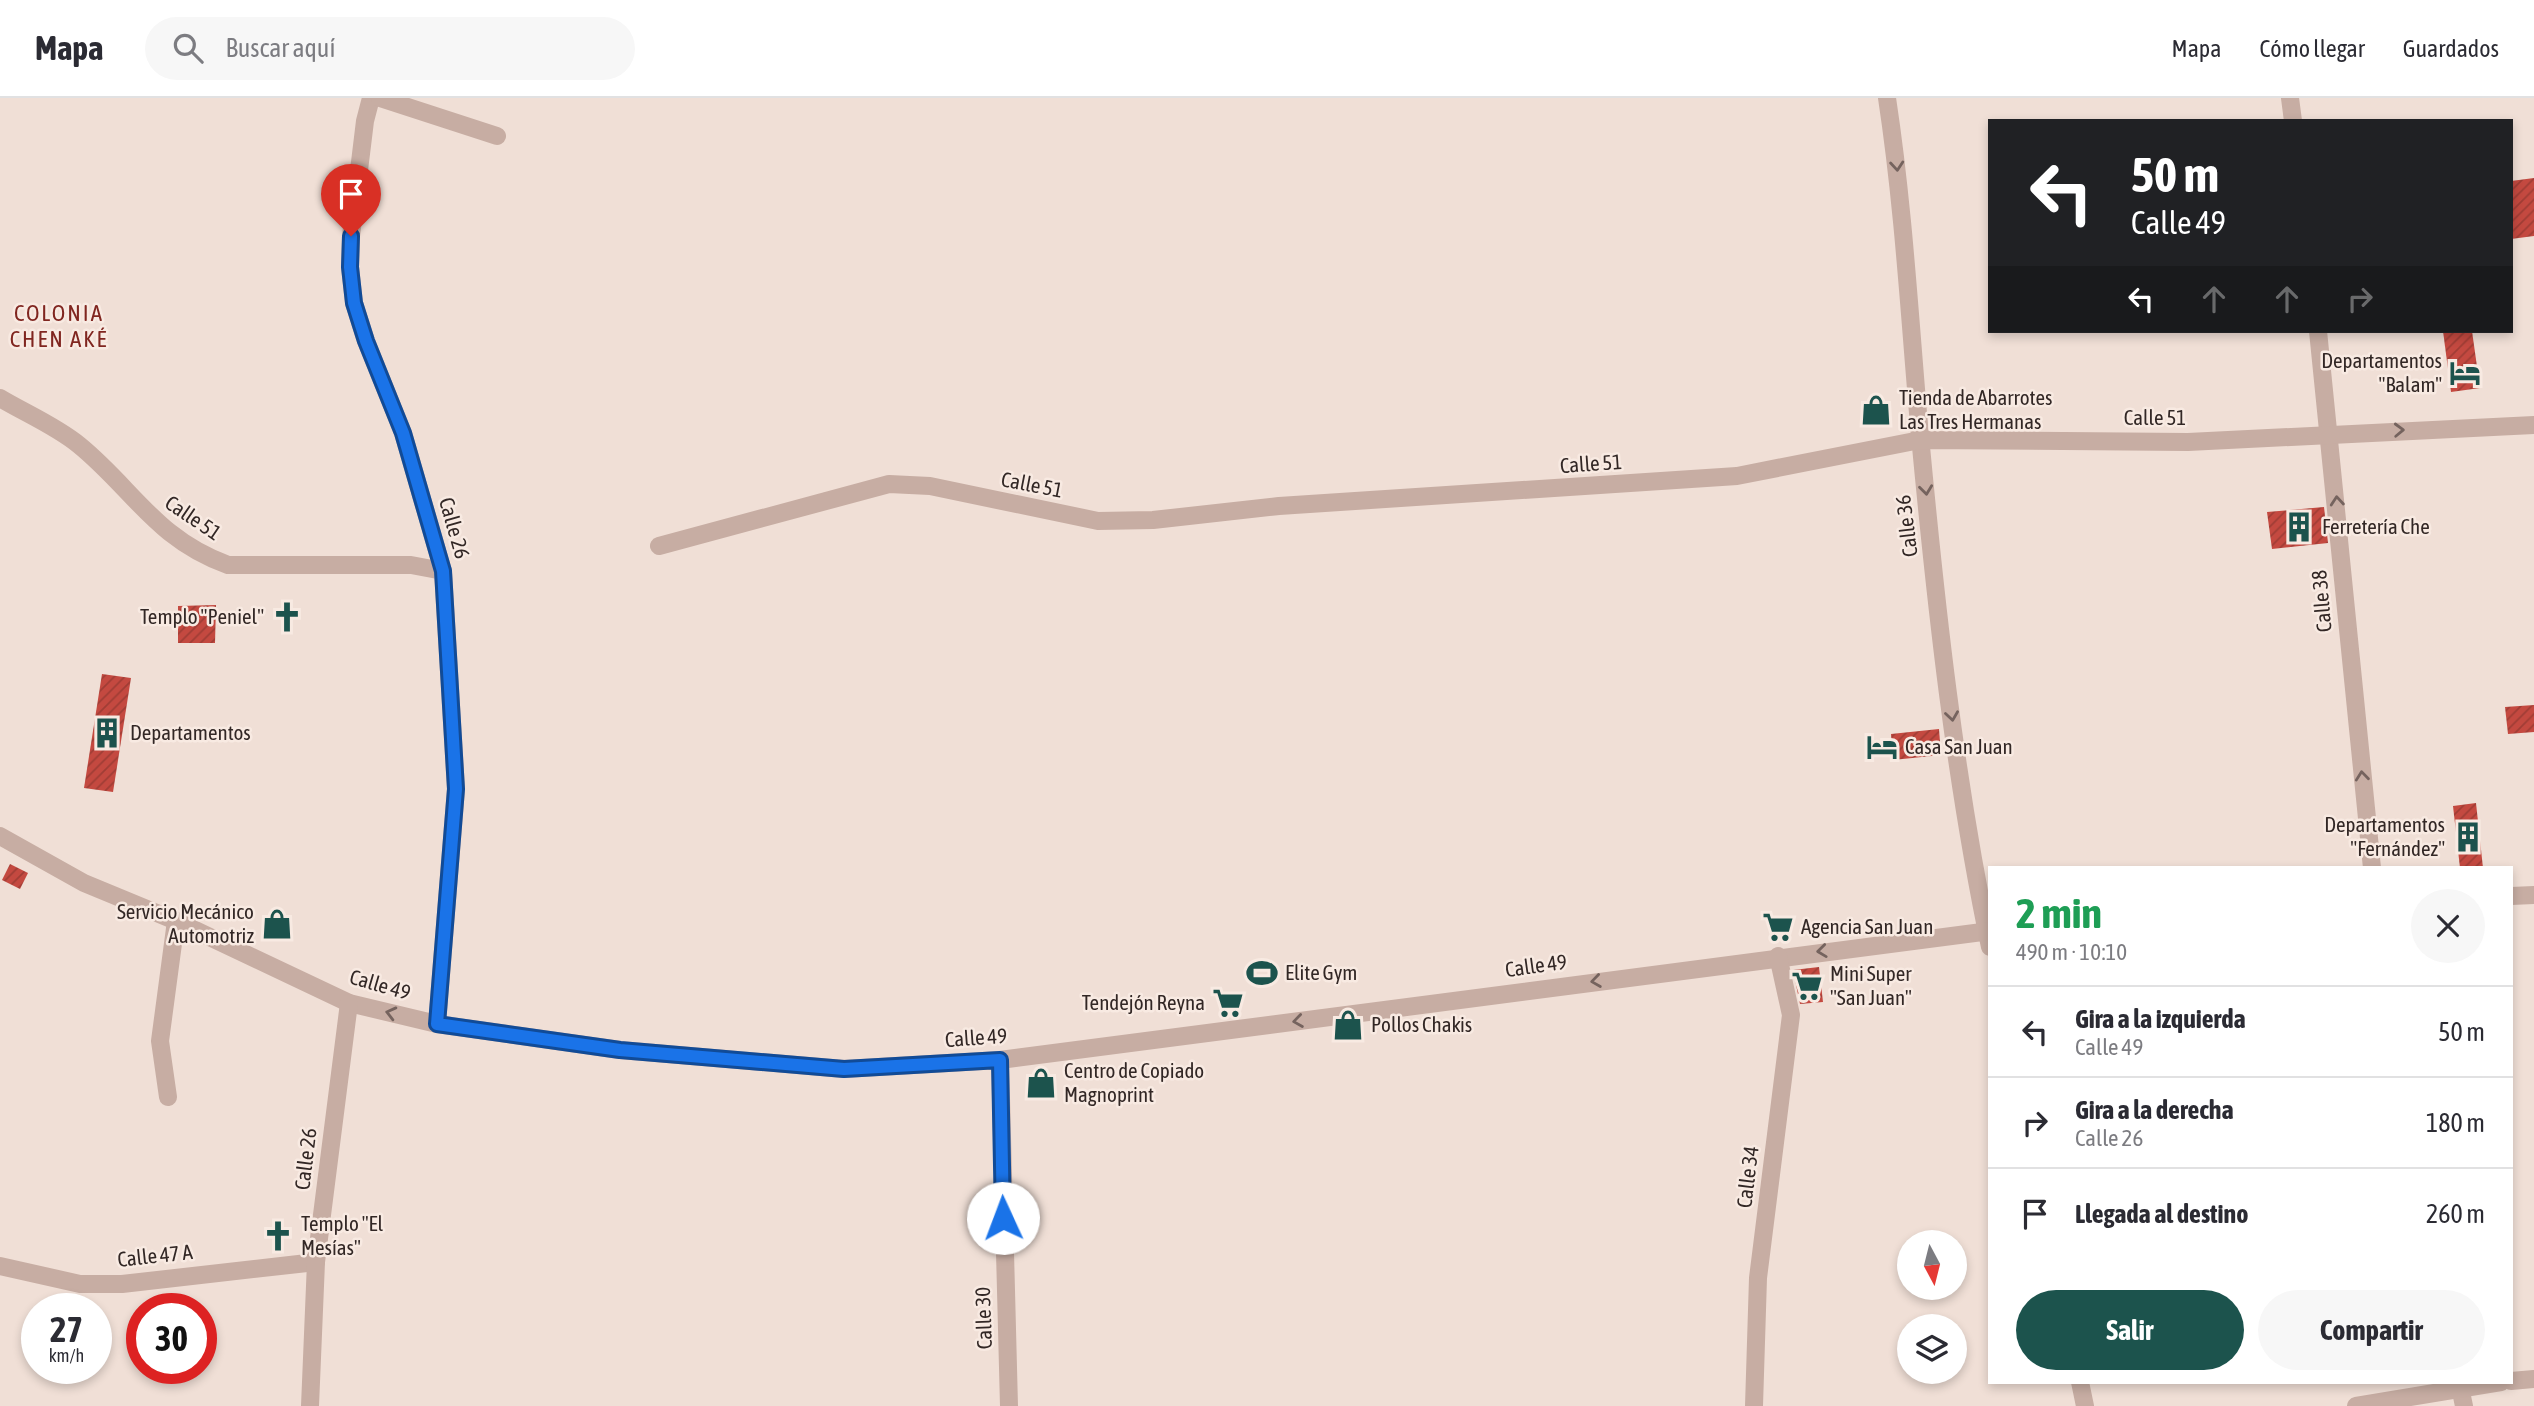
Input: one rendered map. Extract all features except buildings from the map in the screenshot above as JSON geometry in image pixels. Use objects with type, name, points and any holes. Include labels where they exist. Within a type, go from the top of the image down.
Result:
[{"type":"street","name":"Calle 26","points":[[372,98],[365,121],[351,236],[350,267],[354,303],[366,341],[403,433],[443,571],[456,789],[437,1024]]},
{"type":"street","points":[[380,98],[497,136]]},
{"type":"street","name":"Calle 36","points":[[1887,98],[1896,152],[1920,440],[1951,707],[1981,910],[1988,934]]},
{"type":"street","points":[[2290,98],[2293,119]]},
{"type":"street","name":"Calle 38","points":[[2318,333],[2331,433],[2372,866]]},
{"type":"street","name":"Calle 51","points":[[0,398],[78,444],[160,528],[201,556],[228,565],[411,565],[443,571]]},
{"type":"street","name":"Calle 51","points":[[659,546],[889,484],[930,486],[1098,521],[1153,520],[1279,506],[1737,476],[1920,440],[2188,442],[2534,425]]},
{"type":"street","name":"Calle 49","points":[[0,836],[84,883],[176,921],[349,1003],[437,1024],[620,1050],[844,1069],[1000,1060],[1778,957],[1988,937]]},
{"type":"street","points":[[2513,896],[2534,895]]},
{"type":"street","points":[[168,1097],[160,1041],[176,921]]},
{"type":"street","name":"Calle 34","points":[[1754,1406],[1758,1278],[1791,1015],[1778,957]]},
{"type":"street","name":"Calle 26","points":[[310,1406],[316,1262],[349,1003]]},
{"type":"street","name":"Calle 30","points":[[1000,1060],[1009,1406]]},
{"type":"street","name":"Calle 47 A","points":[[0,1266],[80,1284],[112,1284],[316,1262]]},
{"type":"street","points":[[2513,1381],[2534,1378]]},
{"type":"street","points":[[2080,1384],[2085,1406]]},
{"type":"street","points":[[2356,1406],[2460,1385],[2464,1406]]},
{"type":"place","name":"Departamentos \"Balam\"","points":[[2465,373]]},
{"type":"place","name":"Tienda de Abarrotes Las Tres Hermanas","points":[[1876,410]]},
{"type":"place","name":"Ferretería Che","points":[[2299,527]]},
{"type":"place","name":"Templo \"Peniel\"","points":[[287,617]]},
{"type":"place","name":"Departamentos","points":[[107,733]]},
{"type":"place","name":"Casa San Juan","points":[[1882,747]]},
{"type":"place","name":"Departamentos \"Fernández\"","points":[[2468,837]]},
{"type":"place","name":"Servicio Mecánico Automotriz","points":[[277,924]]},
{"type":"place","name":"Agencia San Juan","points":[[1778,927]]},
{"type":"place","name":"Elite Gym","points":[[1262,973]]},
{"type":"place","name":"Mini Super \"San Juan\"","points":[[1807,986]]},
{"type":"place","name":"Tendejón Reyna","points":[[1228,1003]]},
{"type":"place","name":"Pollos Chakis","points":[[1348,1025]]},
{"type":"place","name":"Centro de Copiado Magnoprint","points":[[1041,1083]]},
{"type":"place","name":"Templo \"El Mesías\"","points":[[278,1236]]},
{"type":"district","name":"COLONIA CHEN AKÉ","points":[[59,326]]},
{"type":"route","points":[[351,236],[350,267],[354,303],[366,341],[403,433],[443,571],[456,789],[437,1024],[620,1050],[844,1069],[1000,1060],[998,1084],[1003,1218]]}]
